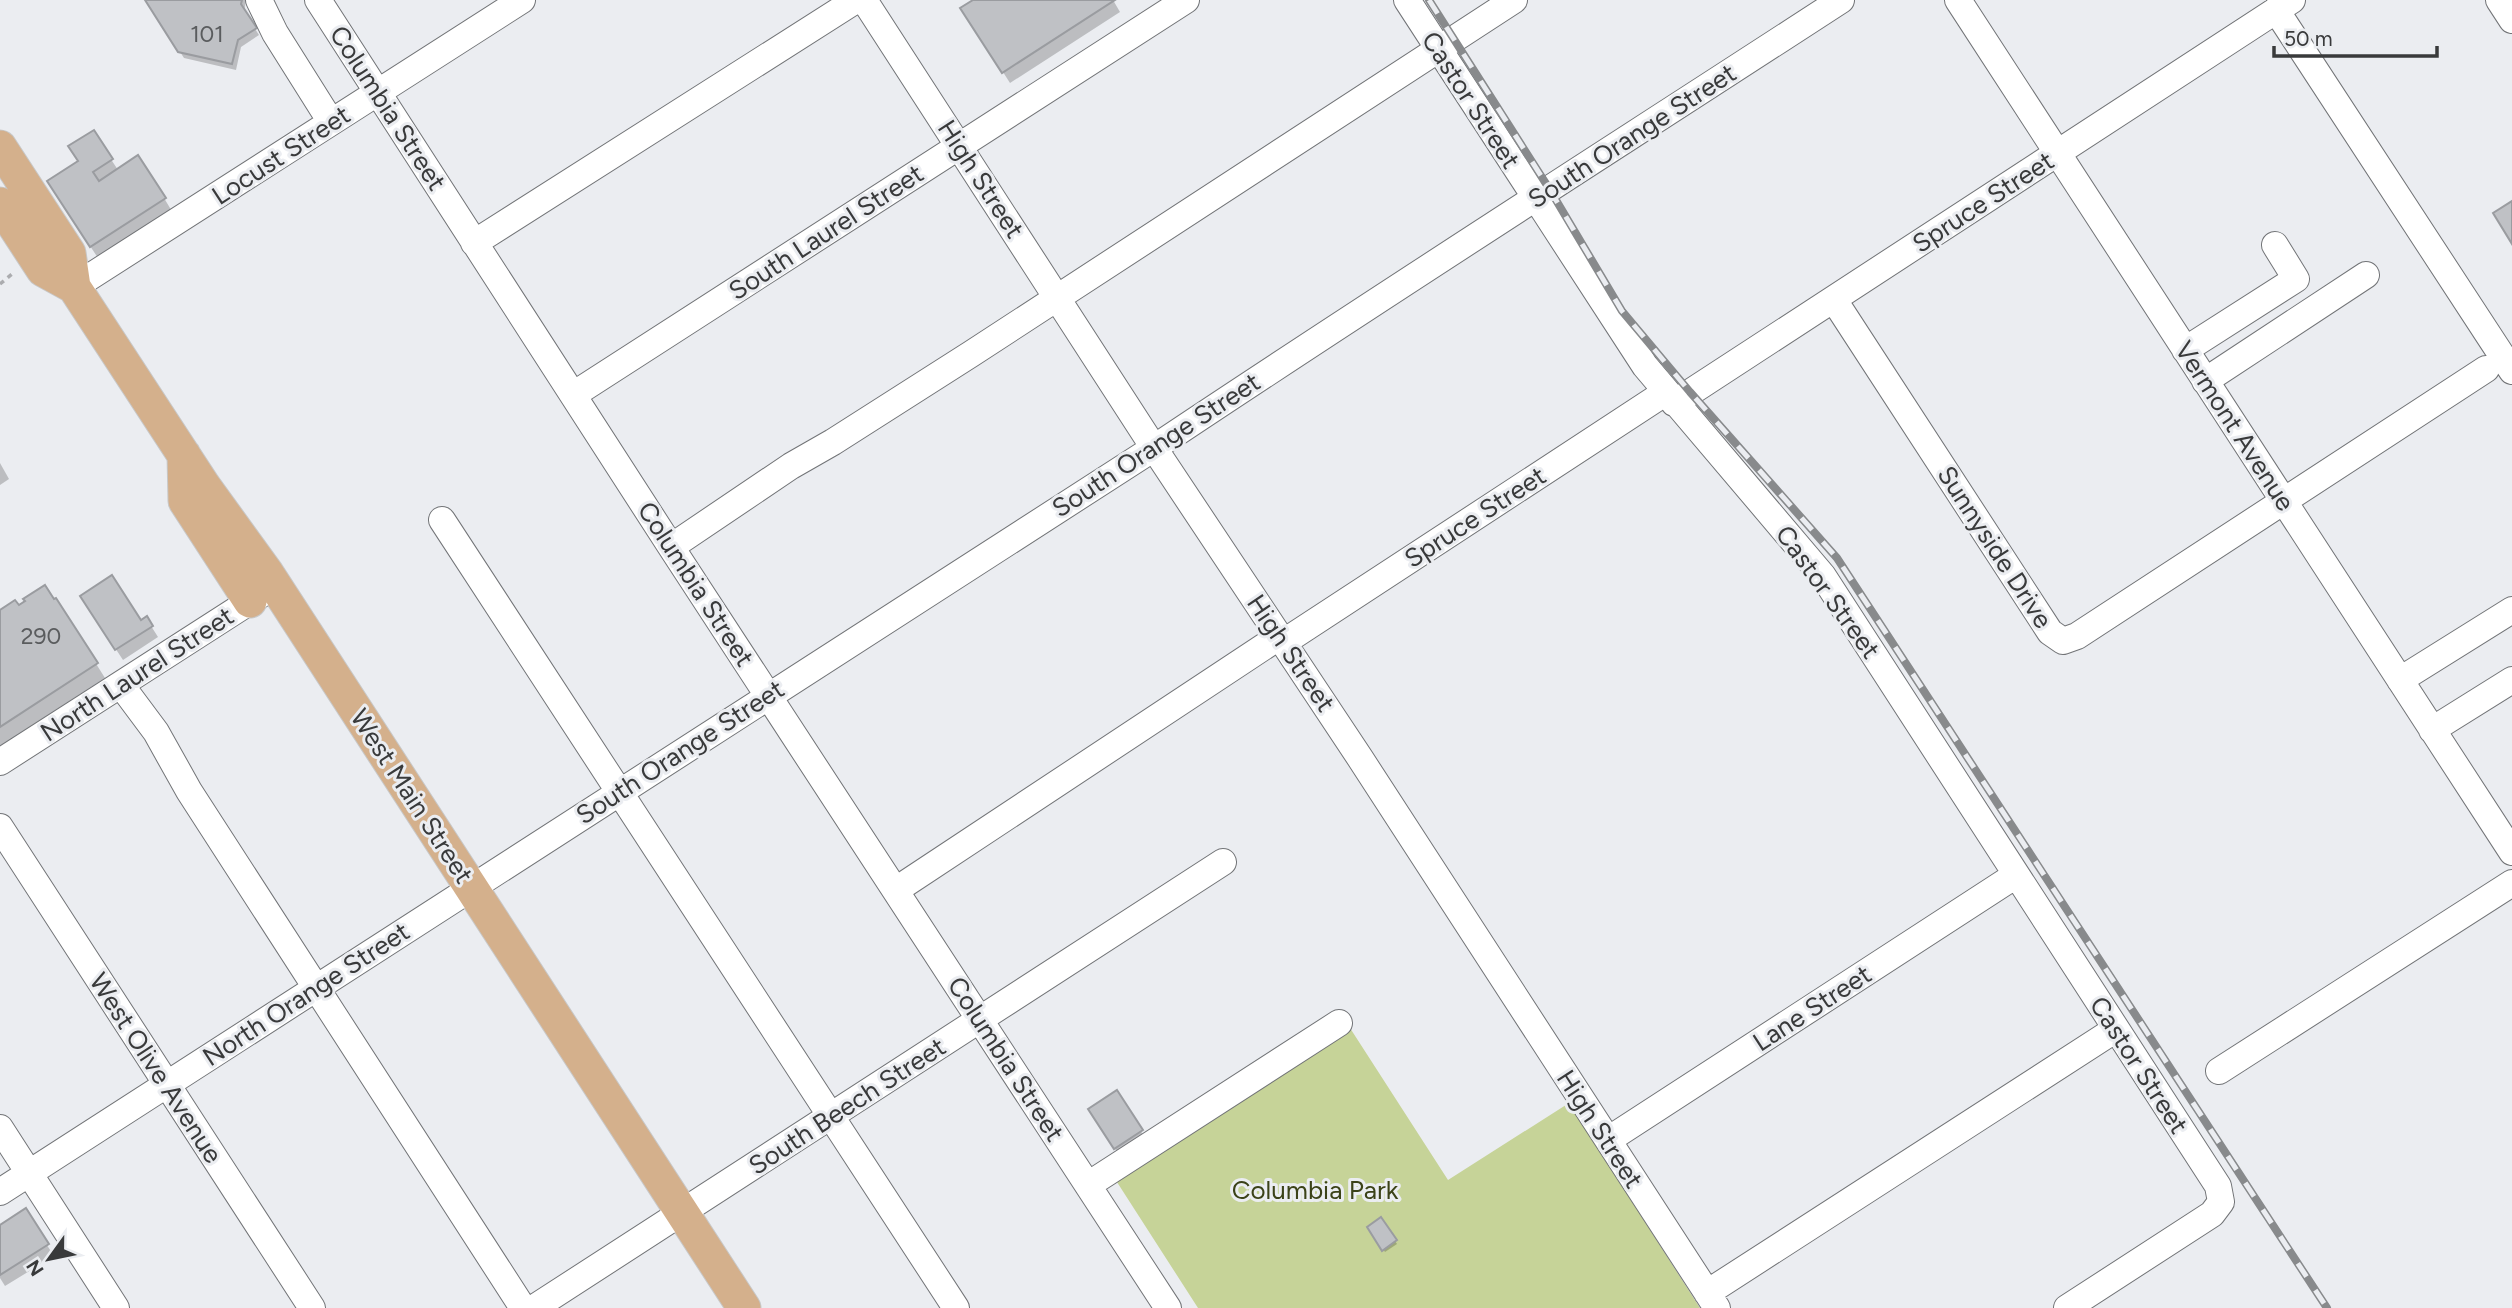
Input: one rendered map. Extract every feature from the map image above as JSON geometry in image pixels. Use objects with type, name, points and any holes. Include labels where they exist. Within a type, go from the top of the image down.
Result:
[{"type":"main road","name":"West Main Street","points":[[0,147],[69,253],[74,287],[184,455],[262,594],[471,887],[744,1308]]},
{"type":"main road","name":"West Main Street","points":[[0,204],[43,270],[74,287]]},
{"type":"street","points":[[259,0],[275,33],[331,122]]},
{"type":"street","name":"Columbia Street","points":[[318,0],[1168,1308]]},
{"type":"street","name":"Locust Street","points":[[74,287],[522,0]]},
{"type":"street","points":[[474,243],[856,0]]},
{"type":"street","name":"High Street","points":[[864,0],[1712,1301]]},
{"type":"street","name":"South Laurel Street","points":[[573,395],[1186,0]]},
{"type":"street","name":"Castor Street","points":[[1407,0],[1626,340],[1670,398],[1813,562],[2218,1186],[2221,1202],[2212,1214],[2067,1308]]},
{"type":"street","points":[[671,547],[791,466],[833,442],[1058,297],[1514,0]]},
{"type":"street","name":"South Orange Street","points":[[471,887],[1154,448],[1841,0]]},
{"type":"street","name":"Vermont Avenue","points":[[1958,0],[2512,852]]},
{"type":"street","points":[[2499,0],[2512,20]]},
{"type":"street","points":[[2283,501],[2499,370],[2284,5]]},
{"type":"street","name":"Spruce Street","points":[[896,890],[1282,639],[1670,398],[1834,300],[2284,5]]},
{"type":"street","points":[[2185,350],[2296,279],[2275,245]]},
{"type":"street","points":[[2205,381],[2366,275]]},
{"type":"street","name":"Sunnyside Drive","points":[[1834,300],[2056,638],[2063,641],[2077,636],[2283,501]]},
{"type":"street","points":[[442,520],[956,1308]]},
{"type":"street","name":"North Laurel Street","points":[[0,762],[262,594]]},
{"type":"street","points":[[2400,680],[2512,610]]},
{"type":"street","points":[[2432,730],[2512,680]]},
{"type":"street","points":[[121,685],[156,732],[189,791],[523,1308]]},
{"type":"street","name":"West Olive Avenue","points":[[0,827],[312,1308]]},
{"type":"street","name":"South Beech Street","points":[[534,1308],[1223,862]]},
{"type":"street","name":"Lane Street","points":[[1608,1140],[2016,875]]},
{"type":"street","points":[[2219,1071],[2512,883]]},
{"type":"street","name":"North Orange Street","points":[[0,1192],[471,887]]},
{"type":"street","points":[[1088,1185],[1339,1023]]},
{"type":"street","points":[[1712,1301],[2116,1030]]},
{"type":"street","points":[[0,1128],[116,1308]]},
{"type":"path","points":[[0,284],[16,271]]},
{"type":"green space","name":"Columbia Park","points":[[1350,1028],[1448,1180],[1569,1103],[1700,1308],[1198,1308],[1115,1179]]},
{"type":"building","points":[[145,0],[242,0],[241,4],[257,28],[238,40],[232,64],[178,52]]},
{"type":"building","points":[[973,0],[1115,0],[1002,73],[960,8]]},
{"type":"building","points":[[94,130],[113,159],[93,172],[99,181],[138,155],[166,198],[90,247],[47,181],[78,161],[68,146]]},
{"type":"building","points":[[2512,201],[2512,244],[2493,213]]},
{"type":"building","points":[[112,575],[141,620],[147,616],[153,626],[115,650],[80,596]]},
{"type":"building","points":[[45,585],[98,663],[0,727],[0,610],[15,600],[19,605],[25,601],[23,599]]},
{"type":"building","points":[[1117,1090],[1143,1130],[1114,1149],[1088,1109]]},
{"type":"building","points":[[26,1208],[49,1244],[0,1275],[0,1225]]},
{"type":"building","points":[[1381,1217],[1397,1240],[1382,1251],[1367,1227]]},
{"type":"railway","points":[[1429,0],[1550,190],[1622,311],[1837,558],[2327,1308]]}]
